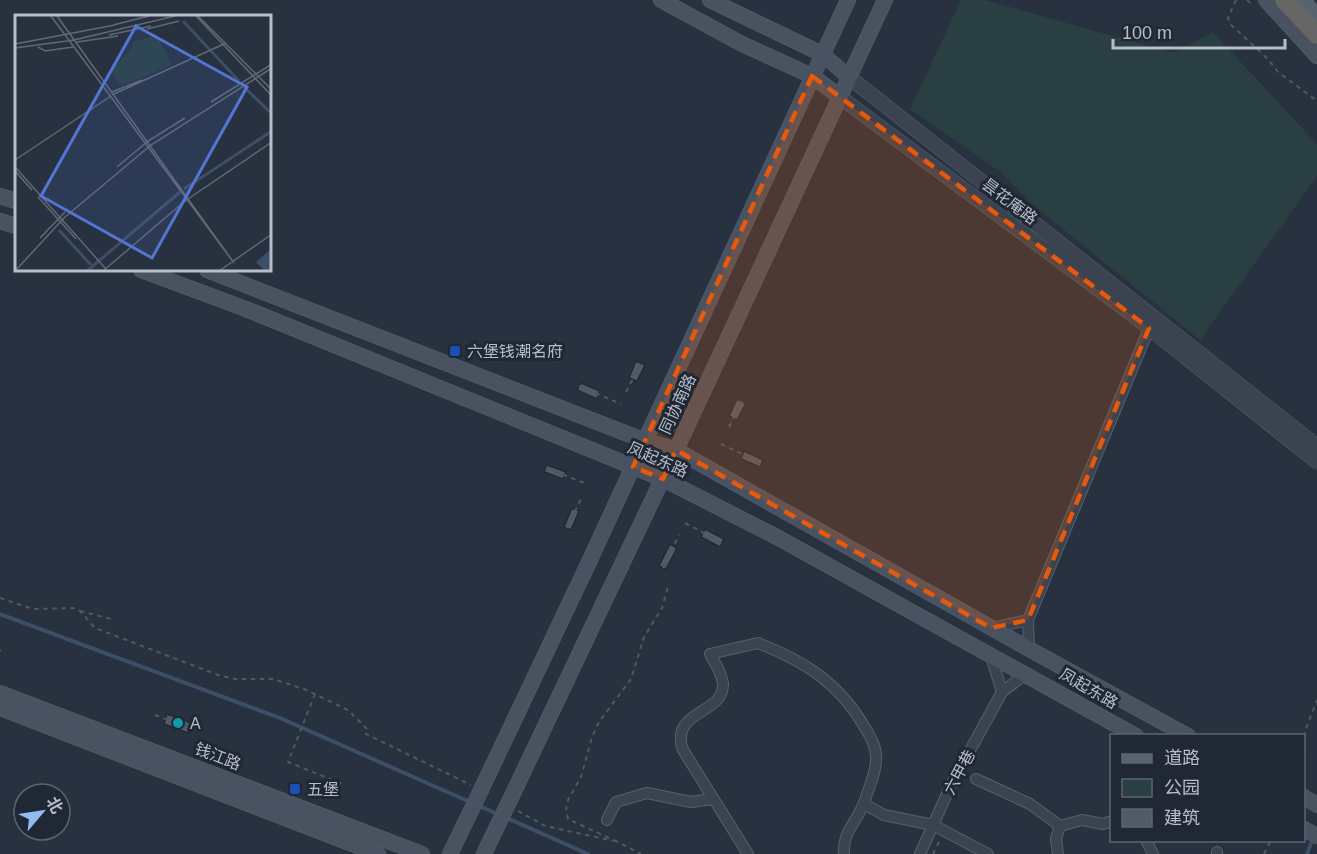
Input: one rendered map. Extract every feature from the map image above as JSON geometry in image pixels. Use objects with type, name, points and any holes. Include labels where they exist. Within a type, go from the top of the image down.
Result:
[{"type":"highway","points":[[1284,0],[1317,35]]},
{"type":"main road","name":"昙花庵路","points":[[661,0],[812,76],[840,97]]},
{"type":"main road","name":"昙花庵路","points":[[710,0],[822,54],[849,77]]},
{"type":"main road","name":"同协南路","points":[[450,854],[465,823],[478,787],[633,467],[643,440],[848,0]]},
{"type":"main road","name":"同协南路","points":[[484,854],[512,806],[885,0]]},
{"type":"main road","points":[[1266,0],[1317,56]]},
{"type":"main road","points":[[1302,0],[1317,17]]},
{"type":"main road","points":[[0,196],[15,201]]},
{"type":"main road","points":[[0,221],[15,226]]},
{"type":"main road","name":"凤起东路","points":[[146,272],[246,309],[663,479],[775,536],[1134,734]]},
{"type":"main road","name":"凤起东路","points":[[212,272],[643,440],[676,450],[991,628],[1186,734]]},
{"type":"main road","name":"钱江路","points":[[0,693],[422,854]]},
{"type":"main road","name":"钱江路","points":[[0,708],[378,854]]},
{"type":"street","name":"昙花庵路","points":[[849,77],[1151,323],[1317,462]]},
{"type":"street","name":"昙花庵路","points":[[840,97],[1317,446]]},
{"type":"street","points":[[1029,649],[1028,620],[1151,323]]},
{"type":"street","points":[[991,628],[1028,620]]},
{"type":"street","points":[[748,854],[712,799],[683,750],[680,740],[682,727],[721,694],[723,685],[720,673],[710,654],[758,643],[817,674],[841,692],[872,741],[876,758],[864,804],[845,837],[844,854]]},
{"type":"street","points":[[990,653],[1002,692]]},
{"type":"street","name":"六甲巷","points":[[920,854],[1002,692],[1027,674]]},
{"type":"street","points":[[976,779],[1030,804],[1060,826]]},
{"type":"street","points":[[607,820],[616,801],[647,793],[692,802],[712,799]]},
{"type":"street","points":[[864,804],[884,815],[933,825],[988,854]]},
{"type":"street","points":[[1060,826],[1082,820],[1103,824],[1110,822]]},
{"type":"street","points":[[1058,854],[1056,839],[1060,826]]},
{"type":"path","points":[[1236,0],[1228,18],[1230,24],[1268,59],[1278,72],[1317,101]]},
{"type":"path","points":[[626,392],[641,363]]},
{"type":"path","points":[[579,386],[621,404]]},
{"type":"path","points":[[729,427],[742,401]]},
{"type":"path","points":[[722,444],[762,463]]},
{"type":"path","points":[[546,468],[587,484]]},
{"type":"path","points":[[567,528],[581,499]]},
{"type":"path","points":[[685,523],[723,543]]},
{"type":"path","points":[[663,567],[679,535]]},
{"type":"path","points":[[641,854],[568,819],[566,808],[580,777],[599,722],[632,679],[644,637],[662,609],[668,587]]},
{"type":"path","points":[[0,598],[33,609],[73,608],[111,619]]},
{"type":"path","points":[[80,611],[95,628],[218,675],[235,679],[273,679],[315,694],[348,710],[368,730],[366,734],[478,787]]},
{"type":"path","points":[[315,694],[288,762],[345,785]]},
{"type":"path","points":[[1305,734],[1317,700]]},
{"type":"path","points":[[155,715],[185,726]]},
{"type":"path","points":[[512,806],[545,826],[614,841]]},
{"type":"path","points":[[933,854],[944,831]]},
{"type":"highlighted area","points":[[812,76],[1149,328],[1028,620],[991,628],[676,450],[663,479],[633,467]]},
{"type":"green space","points":[[961,0],[985,0],[1173,53],[1213,32],[1317,144],[1317,176],[1200,340],[1033,205],[1000,172],[910,109]]},
{"type":"building","points":[[636,361],[645,365],[637,381],[629,378]]},
{"type":"building","points":[[581,383],[600,391],[597,399],[577,390]]},
{"type":"building","points":[[737,399],[746,403],[737,420],[729,416]]},
{"type":"building","points":[[744,451],[763,460],[760,467],[741,459]]},
{"type":"building","points":[[547,465],[566,472],[563,479],[544,472]]},
{"type":"building","points":[[572,508],[579,511],[571,530],[564,527]]},
{"type":"building","points":[[705,529],[724,539],[720,547],[701,537]]},
{"type":"building","points":[[670,544],[677,548],[666,569],[659,566]]},
{"type":"building","name":"A","points":[[167,714],[191,723],[188,733],[164,724]]},
{"type":"waterway","points":[[0,614],[280,718],[470,802]]},
{"type":"waterway","points":[[477,805],[500,815]]},
{"type":"waterway","points":[[507,818],[588,854]]},
{"type":"waterway","points":[[1307,854],[1313,838]]},
{"type":"place","name":"六堡钱潮名府","points":[[455,351]]},
{"type":"place","name":"A","points":[[178,723]]},
{"type":"place","name":"五堡","points":[[295,789]]}]
